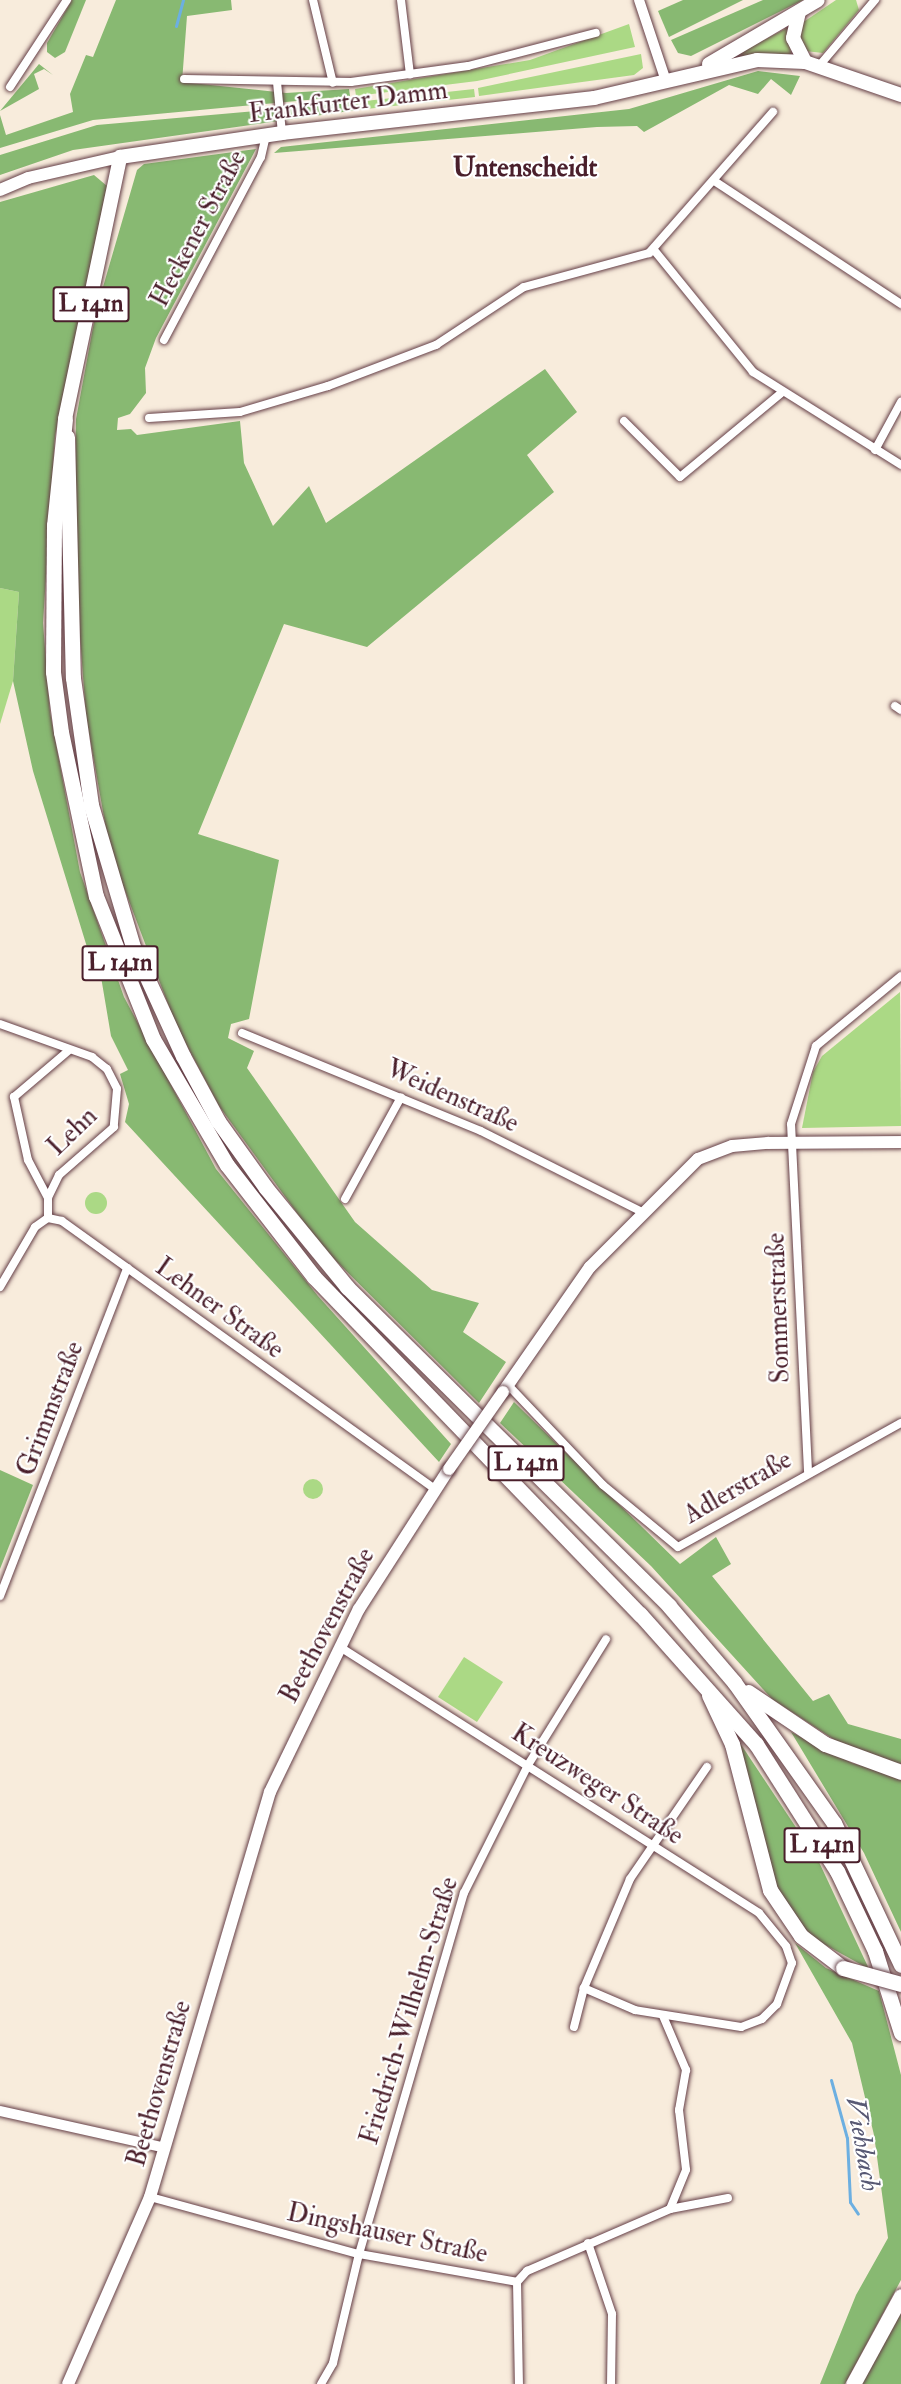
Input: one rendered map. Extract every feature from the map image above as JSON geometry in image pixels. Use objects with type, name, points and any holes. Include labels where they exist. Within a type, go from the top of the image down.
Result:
[{"type":"highway","name":"L 141n","points":[[65,419],[54,525],[53,672],[61,732],[96,896],[153,1039],[227,1165],[314,1277],[702,1681],[756,1744],[832,1862],[875,1952],[901,2032]]},
{"type":"highway","name":"L 141n","points":[[65,419],[73,678],[87,783],[133,947],[183,1056],[218,1121],[266,1188],[347,1287],[669,1606],[734,1682],[834,1823],[901,1965]]},
{"type":"highway","points":[[702,1681],[732,1744],[770,1890],[801,1936],[843,1968],[901,1984]]},
{"type":"highway","points":[[734,1682],[825,1744],[901,1772]]},
{"type":"highway","points":[[854,2384],[901,2296]]},
{"type":"main road","points":[[702,68],[818,0]]},
{"type":"main road","points":[[799,12],[793,38],[805,62]]},
{"type":"main road","points":[[702,68],[757,60],[805,62],[901,95]]},
{"type":"main road","name":"Frankfurter Damm","points":[[0,190],[28,178],[120,158],[282,133],[594,98],[666,81],[702,68]]},
{"type":"main road","name":"L 141n","points":[[65,419],[120,158]]},
{"type":"main road","name":"Beethovenstraße","points":[[68,2384],[150,2197],[253,1832],[340,1647],[435,1489],[590,1267],[675,1176],[718,1150],[791,1138],[901,1142]]},
{"type":"street","points":[[10,87],[67,0]]},
{"type":"street","points":[[313,0],[333,83]]},
{"type":"street","points":[[401,0],[410,74]]},
{"type":"street","points":[[639,0],[666,81]]},
{"type":"street","points":[[819,66],[871,2]]},
{"type":"street","points":[[184,79],[333,83],[500,60],[596,33]]},
{"type":"street","points":[[277,82],[282,133]]},
{"type":"street","points":[[149,417],[240,412],[328,386],[436,345],[524,287],[654,250],[716,182],[773,112]]},
{"type":"street","name":"Heckener Straße","points":[[164,340],[261,157],[266,136]]},
{"type":"street","points":[[716,182],[901,304]]},
{"type":"street","points":[[654,250],[753,372],[781,393],[901,465]]},
{"type":"street","points":[[624,421],[680,477],[781,393]]},
{"type":"street","points":[[875,450],[901,402]]},
{"type":"street","name":"Sommerstraße","points":[[808,1471],[791,1138],[816,1046],[901,976]]},
{"type":"street","name":"Lehn","points":[[0,1024],[68,1051],[88,1055],[107,1069],[119,1109],[114,1126],[64,1168],[48,1198]]},
{"type":"street","name":"Weidenstraße","points":[[242,1033],[400,1097],[640,1211]]},
{"type":"street","name":"Lehn","points":[[48,1218],[48,1198],[26,1154],[14,1097],[68,1051]]},
{"type":"street","points":[[345,1199],[400,1097]]},
{"type":"street","points":[[0,1287],[35,1227],[48,1218]]},
{"type":"street","name":"Lehner Straße","points":[[48,1218],[62,1221],[435,1489]]},
{"type":"street","name":"Grimmstraße","points":[[0,1596],[127,1268]]},
{"type":"street","name":"Adlerstraße","points":[[505,1388],[603,1485],[678,1547],[808,1471],[901,1423]]},
{"type":"street","name":"Friedrich-Wilhelm-Straße","points":[[321,2384],[333,2363],[359,2254],[464,1893],[528,1765],[606,1639]]},
{"type":"street","name":"Kreuzweger Straße","points":[[340,1647],[528,1765],[768,1921],[790,1957],[786,1987],[762,2019],[741,2027],[663,2016]]},
{"type":"street","points":[[574,2027],[584,1988],[649,1845],[707,1767]]},
{"type":"street","points":[[584,1988],[663,2016],[686,2070],[679,2110],[686,2170],[670,2209]]},
{"type":"street","points":[[0,2111],[165,2148]]},
{"type":"street","name":"Dingshauser Straße","points":[[150,2197],[359,2254],[517,2283],[519,2384]]},
{"type":"street","points":[[517,2283],[527,2271],[670,2209],[728,2198]]},
{"type":"street","points":[[588,2243],[612,2314],[611,2384]]},
{"type":"green space","points":[[72,0],[86,0],[65,52],[55,58],[47,52],[47,43]]},
{"type":"green space","points":[[116,0],[231,0],[232,10],[187,16],[182,82],[286,93],[349,89],[350,96],[93,120],[0,148],[0,115],[6,135],[73,112],[70,94],[86,55],[93,57]]},
{"type":"green space","points":[[683,0],[743,0],[669,37],[658,11]]},
{"type":"green space","points":[[763,0],[803,0],[691,56],[678,53],[671,40]]},
{"type":"green space","points":[[836,0],[856,0],[859,10],[823,53],[805,51],[799,39],[802,23]]},
{"type":"green space","points":[[629,24],[635,47],[477,81],[356,96],[355,89],[530,60]]},
{"type":"green space","points":[[787,28],[791,54],[740,56],[741,52]]},
{"type":"green space","points":[[641,54],[643,68],[634,75],[479,96],[478,88]]},
{"type":"green space","points":[[39,64],[53,75],[44,69],[34,74],[39,89],[0,111]]},
{"type":"green space","points":[[758,71],[800,76],[791,95],[771,79],[758,94],[729,85],[644,132],[637,126],[597,127],[274,153],[281,147],[629,109]]},
{"type":"green space","points":[[474,89],[475,97],[357,110],[356,102]]},
{"type":"green space","points":[[356,102],[357,110],[73,150],[0,175],[0,155],[97,125]]},
{"type":"green space","points":[[256,149],[156,338],[145,368],[146,393],[130,414],[118,418],[117,430],[131,429],[137,435],[240,421],[244,463],[273,526],[309,486],[326,523],[545,369],[577,412],[527,455],[554,492],[367,647],[284,624],[198,834],[279,860],[249,1019],[231,1024],[228,1038],[254,1051],[247,1068],[355,1222],[432,1290],[479,1303],[463,1332],[506,1362],[479,1403],[321,1246],[219,1106],[176,1025],[110,851],[86,716],[74,556],[76,419],[96,311],[137,170],[144,164]]},
{"type":"green space","points":[[94,175],[107,186],[55,436],[43,623],[50,712],[80,872],[124,997],[216,1169],[318,1296],[451,1444],[439,1462],[125,1122],[129,1104],[120,1074],[128,1070],[111,1036],[100,971],[94,970],[33,771],[13,681],[19,592],[0,588],[0,202]]},
{"type":"green space","points":[[0,588],[19,592],[13,681],[0,724]]},
{"type":"green space","points":[[900,992],[901,1126],[802,1128],[813,1072],[822,1056]]},
{"type":"green space","points":[[96,1192],[104,1195],[107,1203],[104,1211],[96,1214],[88,1211],[85,1203],[88,1195]]},
{"type":"green space","points":[[514,1402],[680,1564],[716,1537],[731,1564],[712,1576],[813,1701],[829,1694],[848,1724],[901,1739],[901,1764],[853,1752],[772,1699],[651,1566],[500,1423]]},
{"type":"green space","points":[[0,1470],[33,1485],[0,1569]]},
{"type":"green space","points":[[313,1479],[320,1482],[323,1489],[320,1496],[313,1499],[306,1496],[303,1489],[306,1482]]},
{"type":"green space","points":[[464,1657],[503,1682],[477,1722],[438,1697]]},
{"type":"green space","points":[[791,1732],[852,1763],[901,1777],[901,1932],[864,1853]]},
{"type":"green space","points":[[736,1737],[819,1862],[869,1969],[811,1937],[777,1888]]},
{"type":"green space","points":[[795,1943],[826,1968],[879,1991],[901,2075],[901,2280],[845,2384],[820,2384],[856,2295],[888,2238],[874,2135],[852,2043]]},
{"type":"green space","points":[[901,2310],[901,2384],[860,2384]]},
{"type":"waterway","points":[[176,26],[183,0]]},
{"type":"waterway","name":"Viehbach","points":[[831,2080],[847,2138],[850,2202],[858,2214]]},
{"type":"district","name":"Untenscheidt","points":[[525,168]]}]
